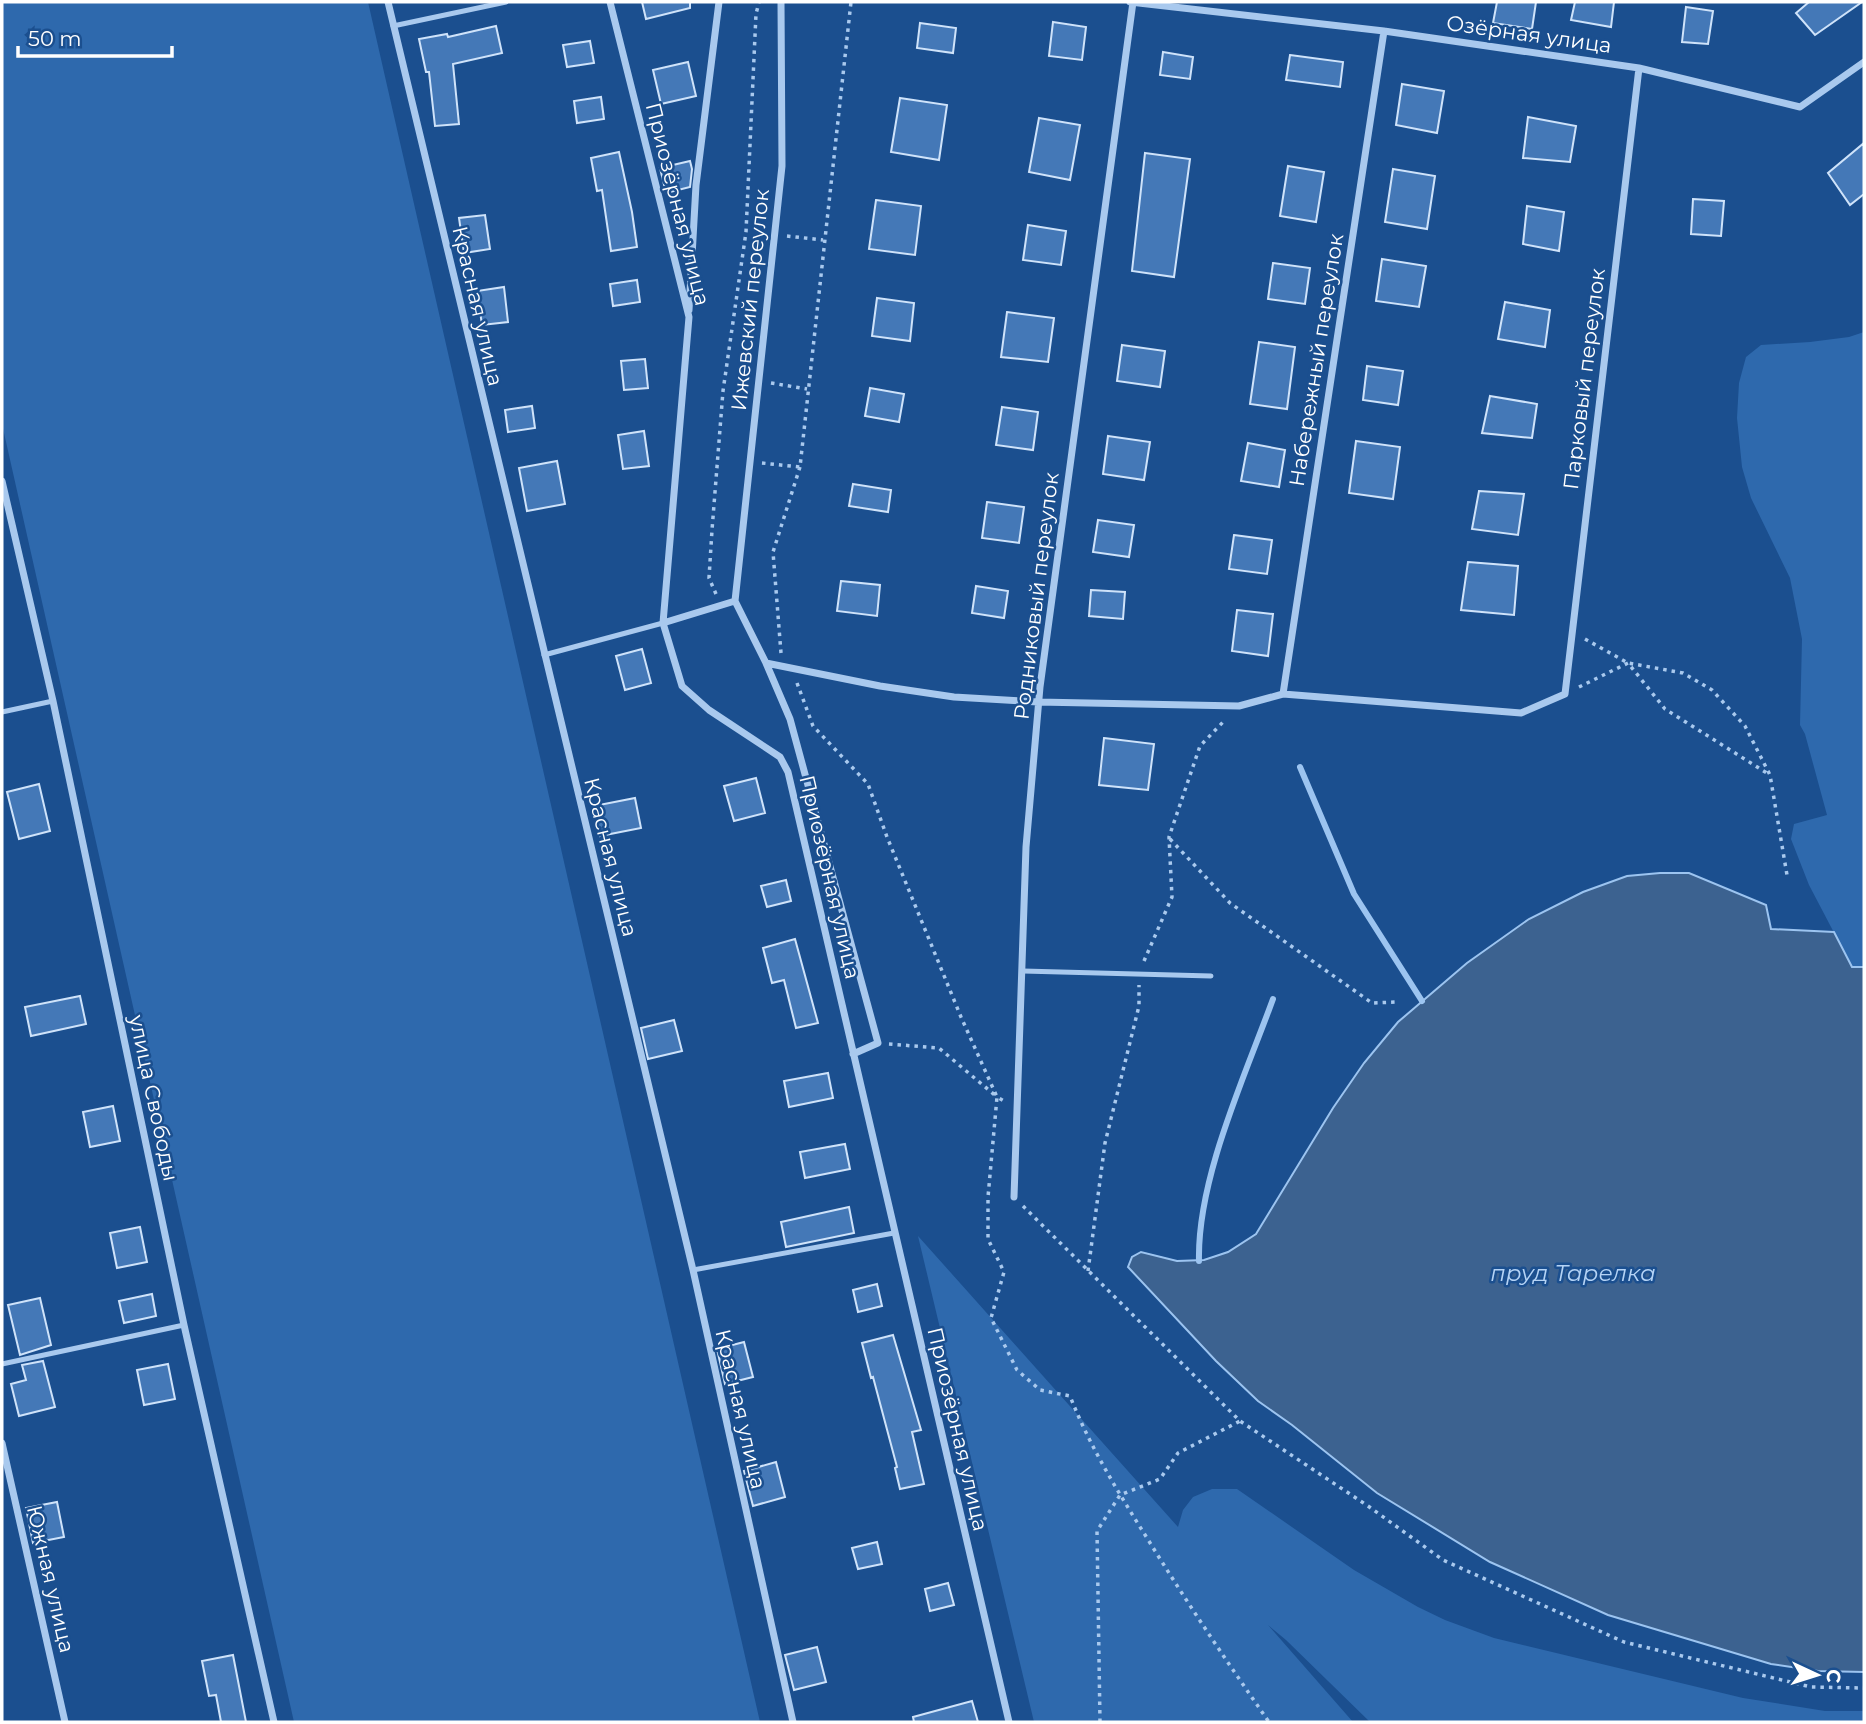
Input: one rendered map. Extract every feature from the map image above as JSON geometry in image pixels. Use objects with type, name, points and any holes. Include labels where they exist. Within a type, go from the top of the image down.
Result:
[{"type":"street","name":"Красная улица","points":[[388,2],[692,1270],[793,1722]]},
{"type":"street","name":"Приозёрная улица","points":[[610,2],[689,317],[663,623],[682,685],[709,710],[780,757],[788,772],[1009,1722]]},
{"type":"street","points":[[689,317],[696,186],[719,2]]},
{"type":"street","name":"Ижевский переулок","points":[[734,601],[782,166],[781,2]]},
{"type":"street","name":"Озёрная улица","points":[[1131,2],[1384,31],[1639,68],[1800,107],[1864,62]]},
{"type":"street","name":"Родниковый переулок","points":[[1014,1197],[1026,847],[1038,702],[1131,2]]},
{"type":"street","name":"Набережный переулок","points":[[1283,694],[1384,31]]},
{"type":"street","name":"Парковый переулок","points":[[1564,694],[1639,68]]},
{"type":"street","name":"улица Свободы","points":[[2,481],[53,701],[184,1325],[274,1722]]},
{"type":"street","points":[[663,623],[734,601],[766,663],[790,719],[878,1043],[853,1054]]},
{"type":"street","points":[[766,663],[880,686],[954,697],[1038,702],[1239,706],[1283,694],[1521,713],[1564,694]]},
{"type":"street","name":"Южная улица","points":[[2,1443],[65,1722]]},
{"type":"lane","points":[[393,26],[506,2]]},
{"type":"lane","points":[[544,655],[663,623]]},
{"type":"lane","points":[[2,712],[53,701]]},
{"type":"lane","points":[[1023,971],[1211,976]]},
{"type":"lane","points":[[692,1270],[894,1233]]},
{"type":"lane","points":[[2,1364],[184,1325]]},
{"type":"path","points":[[734,601],[716,594],[709,578],[723,391],[747,232],[756,14],[759,2]]},
{"type":"path","points":[[782,666],[772,552],[800,467],[851,2]]},
{"type":"path","points":[[774,234],[823,240]]},
{"type":"path","points":[[758,381],[807,389]]},
{"type":"path","points":[[750,462],[800,467]]},
{"type":"path","points":[[1571,631],[1628,663],[1684,673],[1712,690],[1745,726],[1770,775],[1787,875]]},
{"type":"path","points":[[1564,694],[1628,663]]},
{"type":"path","points":[[1628,663],[1665,709],[1770,775]]},
{"type":"path","points":[[792,668],[813,726],[867,784],[940,966],[997,1097],[988,1197],[988,1239],[1004,1272],[991,1318],[1017,1370],[1040,1390],[1070,1396],[1083,1429],[1120,1495],[1194,1613],[1269,1722]]},
{"type":"path","points":[[1169,837],[1230,903],[1372,1003],[1397,1002]]},
{"type":"path","points":[[878,1043],[939,1048],[997,1097],[1016,1108]]},
{"type":"path","points":[[1014,1197],[1240,1421],[1444,1560],[1624,1642],[1811,1687],[1864,1688]]},
{"type":"path","points":[[1100,1722],[1097,1531],[1120,1495],[1160,1479],[1178,1453],[1240,1421]]},
{"type":"shaded area","points":[[2,2],[368,2],[760,1722],[294,1722],[2,424]]},
{"type":"shaded area","points":[[1864,332],[1864,967],[1852,967],[1809,885],[1791,839],[1794,824],[1827,815],[1805,734],[1800,725],[1802,639],[1790,578],[1751,498],[1742,467],[1737,418],[1739,383],[1746,357],[1761,345],[1810,342],[1849,337]]},
{"type":"shaded area","points":[[918,1236],[1178,1527],[1183,1510],[1193,1497],[1212,1489],[1237,1489],[1354,1570],[1445,1620],[1494,1638],[1743,1698],[1825,1711],[1864,1711],[1864,1722],[1370,1722],[1268,1625],[1353,1722],[1034,1722]]},
{"type":"water","name":"пруд Тарелка","points":[[1689,873],[1766,905],[1771,929],[1834,932],[1852,967],[1864,967],[1864,1672],[1818,1671],[1771,1664],[1608,1615],[1490,1562],[1377,1493],[1258,1401],[1216,1361],[1128,1267],[1132,1257],[1141,1252],[1177,1261],[1204,1260],[1228,1252],[1256,1234],[1333,1108],[1364,1063],[1398,1022],[1467,963],[1529,919],[1583,892],[1627,876]]},
{"type":"building","points":[[642,2],[690,2],[690,8],[646,19]]},
{"type":"building","points":[[1497,2],[1536,2],[1532,29],[1493,23]]},
{"type":"building","points":[[1575,2],[1614,2],[1611,27],[1571,20]]},
{"type":"building","points":[[1809,2],[1862,2],[1815,35],[1796,13]]},
{"type":"building","points":[[1686,7],[1713,11],[1708,44],[1682,42]]},
{"type":"building","points":[[1053,22],[1086,27],[1082,60],[1049,56]]},
{"type":"building","points":[[920,23],[956,28],[953,53],[917,48]]},
{"type":"building","points":[[496,26],[502,53],[453,64],[459,124],[435,126],[429,72],[426,72],[419,39],[447,34],[448,37]]},
{"type":"building","points":[[590,41],[594,63],[567,67],[563,45]]},
{"type":"building","points":[[1163,52],[1193,57],[1190,79],[1160,75]]},
{"type":"building","points":[[1290,55],[1343,62],[1340,87],[1286,80]]},
{"type":"building","points":[[688,62],[696,96],[661,104],[653,70]]},
{"type":"building","points":[[1402,84],[1444,91],[1437,133],[1396,125]]},
{"type":"building","points":[[601,97],[604,119],[577,123],[574,101]]},
{"type":"building","points":[[900,98],[947,105],[939,160],[891,152]]},
{"type":"building","points":[[1528,117],[1576,126],[1570,162],[1523,158]]},
{"type":"building","points":[[1039,118],[1080,125],[1070,180],[1029,172]]},
{"type":"building","points":[[1864,143],[1864,194],[1850,205],[1828,173]]},
{"type":"building","points":[[619,152],[637,247],[611,251],[602,190],[597,191],[591,158]]},
{"type":"building","points":[[1145,153],[1190,159],[1174,277],[1132,271]]},
{"type":"building","points":[[690,161],[690,187],[666,193],[660,168]]},
{"type":"building","points":[[1288,166],[1324,172],[1316,222],[1280,216]]},
{"type":"building","points":[[1393,169],[1435,176],[1427,229],[1385,222]]},
{"type":"building","points":[[1693,199],[1724,201],[1721,236],[1691,234]]},
{"type":"building","points":[[876,200],[921,206],[915,255],[869,249]]},
{"type":"building","points":[[1527,206],[1564,212],[1559,251],[1523,244]]},
{"type":"building","points":[[485,215],[490,249],[464,253],[459,218]]},
{"type":"building","points":[[1028,225],[1066,231],[1061,265],[1023,260]]},
{"type":"building","points":[[1382,259],[1426,266],[1419,307],[1376,301]]},
{"type":"building","points":[[1273,263],[1310,268],[1305,304],[1268,299]]},
{"type":"building","points":[[637,280],[640,302],[613,306],[610,284]]},
{"type":"building","points":[[504,287],[508,322],[482,325],[477,291]]},
{"type":"building","points":[[877,298],[914,303],[910,341],[872,336]]},
{"type":"building","points":[[1505,302],[1550,310],[1545,347],[1498,339]]},
{"type":"building","points":[[1007,312],[1054,318],[1048,362],[1001,357]]},
{"type":"building","points":[[1259,342],[1295,347],[1287,409],[1250,404]]},
{"type":"building","points":[[1122,345],[1165,351],[1160,387],[1117,381]]},
{"type":"building","points":[[645,359],[648,388],[624,390],[621,361]]},
{"type":"building","points":[[1367,366],[1403,371],[1398,405],[1363,400]]},
{"type":"building","points":[[870,388],[904,394],[899,422],[865,416]]},
{"type":"building","points":[[1490,396],[1537,404],[1532,438],[1482,433]]},
{"type":"building","points":[[532,406],[535,428],[508,432],[505,410]]},
{"type":"building","points":[[1002,407],[1038,412],[1033,450],[996,445]]},
{"type":"building","points":[[644,431],[649,466],[623,469],[618,435]]},
{"type":"building","points":[[1108,436],[1150,442],[1144,480],[1103,474]]},
{"type":"building","points":[[1356,441],[1400,447],[1393,499],[1349,493]]},
{"type":"building","points":[[1248,443],[1285,450],[1279,487],[1241,481]]},
{"type":"building","points":[[557,461],[565,504],[527,511],[519,468]]},
{"type":"building","points":[[853,484],[891,490],[888,512],[849,506]]},
{"type":"building","points":[[1479,491],[1524,494],[1518,535],[1472,529]]},
{"type":"building","points":[[987,502],[1024,507],[1019,543],[982,538]]},
{"type":"building","points":[[1098,520],[1134,525],[1129,557],[1093,552]]},
{"type":"building","points":[[1234,535],[1272,540],[1267,574],[1229,569]]},
{"type":"building","points":[[1468,562],[1518,566],[1514,615],[1461,610]]},
{"type":"building","points":[[841,581],[880,585],[877,616],[837,611]]},
{"type":"building","points":[[976,586],[1008,591],[1004,618],[972,613]]},
{"type":"building","points":[[1091,590],[1125,592],[1123,619],[1089,616]]},
{"type":"building","points":[[1237,610],[1273,614],[1268,656],[1232,651]]},
{"type":"building","points":[[642,649],[651,683],[625,690],[616,656]]},
{"type":"building","points":[[1104,738],[1154,744],[1148,790],[1099,785]]},
{"type":"building","points":[[756,778],[765,813],[734,821],[724,786]]},
{"type":"building","points":[[39,784],[50,831],[19,839],[7,792]]},
{"type":"building","points":[[635,798],[641,828],[600,836],[594,806]]},
{"type":"building","points":[[786,880],[791,901],[767,907],[761,886]]},
{"type":"building","points":[[795,939],[818,1023],[796,1028],[784,980],[772,983],[763,948]]},
{"type":"building","points":[[80,996],[86,1024],[31,1036],[25,1007]]},
{"type":"building","points":[[674,1020],[682,1051],[648,1059],[641,1028]]},
{"type":"building","points":[[828,1073],[833,1098],[789,1107],[784,1081]]},
{"type":"building","points":[[113,1106],[120,1141],[90,1147],[83,1112]]},
{"type":"building","points":[[845,1144],[850,1169],[805,1178],[800,1152]]},
{"type":"building","points":[[849,1207],[854,1233],[786,1247],[781,1222]]},
{"type":"building","points":[[140,1227],[147,1262],[117,1268],[110,1233]]},
{"type":"building","points":[[877,1284],[882,1306],[858,1312],[853,1290]]},
{"type":"building","points":[[152,1294],[156,1316],[124,1323],[119,1301]]},
{"type":"building","points":[[40,1298],[51,1345],[20,1355],[8,1305]]},
{"type":"building","points":[[893,1335],[921,1430],[912,1432],[924,1484],[900,1489],[895,1468],[897,1467],[862,1343]]},
{"type":"building","points":[[744,1342],[753,1377],[725,1384],[717,1349]]},
{"type":"building","points":[[43,1361],[55,1407],[19,1416],[11,1384],[26,1380],[22,1365]]},
{"type":"building","points":[[168,1364],[175,1399],[144,1405],[137,1370]]},
{"type":"building","points":[[776,1462],[785,1497],[753,1506],[744,1471]]},
{"type":"building","points":[[57,1502],[64,1537],[33,1543],[26,1508]]},
{"type":"building","points":[[877,1542],[882,1564],[858,1569],[852,1548]]},
{"type":"building","points":[[948,1583],[954,1605],[930,1611],[925,1589]]},
{"type":"building","points":[[817,1647],[826,1682],[794,1690],[785,1655]]},
{"type":"building","points":[[233,1655],[246,1722],[221,1722],[216,1695],[209,1696],[202,1661]]},
{"type":"building","points":[[972,1701],[978,1722],[914,1722],[913,1717]]},
{"type":"waterway","points":[[1300,767],[1354,894],[1422,1001]]},
{"type":"waterway","points":[[1199,1261],[1200,1229],[1214,1162],[1273,999]]}]
